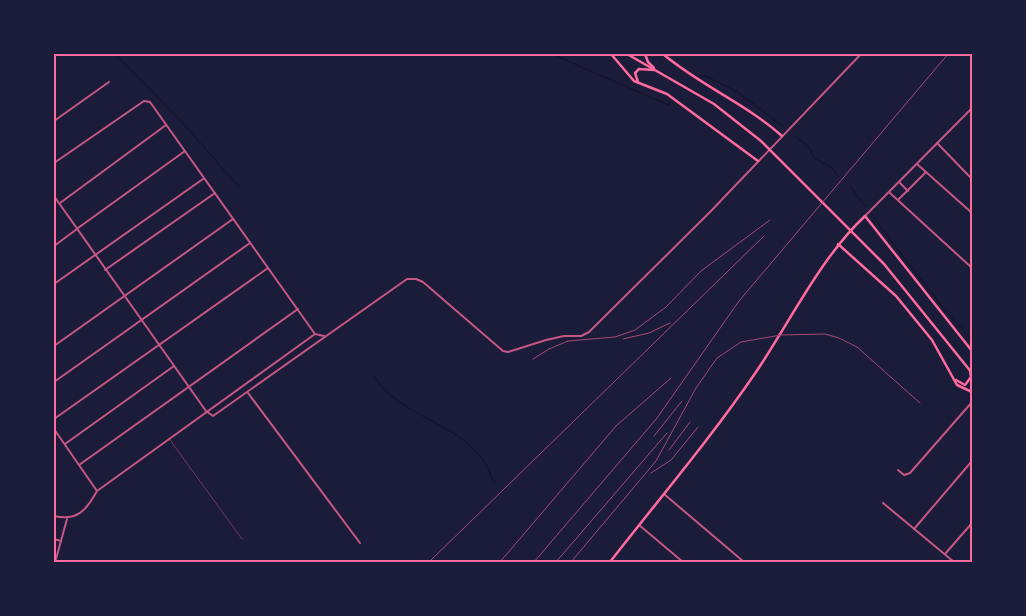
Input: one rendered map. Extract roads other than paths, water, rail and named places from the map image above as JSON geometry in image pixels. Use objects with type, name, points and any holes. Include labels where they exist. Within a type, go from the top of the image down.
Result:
[{"type":"main road","points":[[611,54],[632,79],[639,84],[667,94],[758,161]]},
{"type":"main road","points":[[627,54],[714,104],[761,141],[884,264],[971,371],[971,377],[965,385],[958,383],[952,376]]},
{"type":"main road","points":[[645,54],[648,62],[656,70]]},
{"type":"main road","points":[[663,54],[687,74],[761,117],[782,136]]},
{"type":"main road","points":[[639,84],[635,77],[639,69],[656,70]]},
{"type":"main road","points":[[610,562],[698,452],[755,374],[838,244],[865,216],[972,351]]},
{"type":"main road","points":[[838,244],[896,296],[932,340],[959,387],[972,392]]},
{"type":"street","points":[[54,196],[206,412],[210,416],[216,416],[324,336],[407,280],[413,278],[423,282],[503,351],[508,352],[564,336],[581,336],[589,332],[710,212],[861,54]]},
{"type":"street","points":[[54,121],[108,82]]},
{"type":"street","points":[[54,163],[144,101],[150,102],[315,334],[324,336]]},
{"type":"street","points":[[865,216],[900,183],[972,108]]},
{"type":"street","points":[[57,202],[166,125]]},
{"type":"street","points":[[937,143],[972,179]]},
{"type":"street","points":[[54,246],[186,151]]},
{"type":"street","points":[[917,164],[972,213]]},
{"type":"street","points":[[898,200],[926,172]]},
{"type":"street","points":[[54,284],[204,178]]},
{"type":"street","points":[[900,183],[908,190]]},
{"type":"street","points":[[106,270],[215,193]]},
{"type":"street","points":[[890,193],[972,268]]},
{"type":"street","points":[[54,346],[233,219]]},
{"type":"street","points":[[54,382],[250,243]]},
{"type":"street","points":[[54,419],[268,268]]},
{"type":"street","points":[[79,465],[298,309]]},
{"type":"street","points":[[54,516],[67,518],[84,511],[97,491],[315,334]]},
{"type":"street","points":[[65,444],[174,366]]},
{"type":"street","points":[[247,392],[360,543]]},
{"type":"street","points":[[898,470],[904,475],[910,473],[972,402]]},
{"type":"street","points":[[54,429],[97,491]]},
{"type":"street","points":[[914,529],[972,461]]},
{"type":"street","points":[[663,494],[744,562]]},
{"type":"street","points":[[883,504],[954,562]]},
{"type":"street","points":[[54,559],[56,559],[67,518]]},
{"type":"street","points":[[945,554],[972,523]]},
{"type":"street","points":[[639,525],[683,562]]},
{"type":"street","points":[[54,540],[61,541]]},
{"type":"lane","points":[[169,439],[242,539]]},
{"type":"waterway","points":[[115,54],[181,121],[239,187]]},
{"type":"waterway","points":[[552,54],[668,105],[671,102]]},
{"type":"waterway","points":[[700,76],[705,76],[736,91],[784,127]]},
{"type":"waterway","points":[[796,137],[809,147],[814,158],[831,167],[838,176]]},
{"type":"waterway","points":[[850,186],[865,206]]},
{"type":"waterway","points":[[875,220],[940,304],[972,340]]},
{"type":"waterway","points":[[374,376],[396,400],[467,443],[484,461],[494,482]]},
{"type":"railway","points":[[534,562],[657,418],[739,301],[948,54]]},
{"type":"railway","points":[[533,359],[549,349],[568,341],[615,337],[635,330],[666,307],[701,271],[770,220]]},
{"type":"railway","points":[[429,562],[764,236]]},
{"type":"railway","points":[[623,339],[649,333],[670,323]]},
{"type":"railway","points":[[571,562],[656,461],[696,388],[717,358],[741,342],[781,335],[825,334],[839,338],[857,347],[920,403]]},
{"type":"railway","points":[[500,562],[616,426],[671,378]]},
{"type":"railway","points":[[654,436],[682,401]]},
{"type":"railway","points":[[669,450],[690,422]]},
{"type":"railway","points":[[651,473],[671,460],[698,427]]},
{"type":"railway","points":[[556,562],[667,433]]}]
